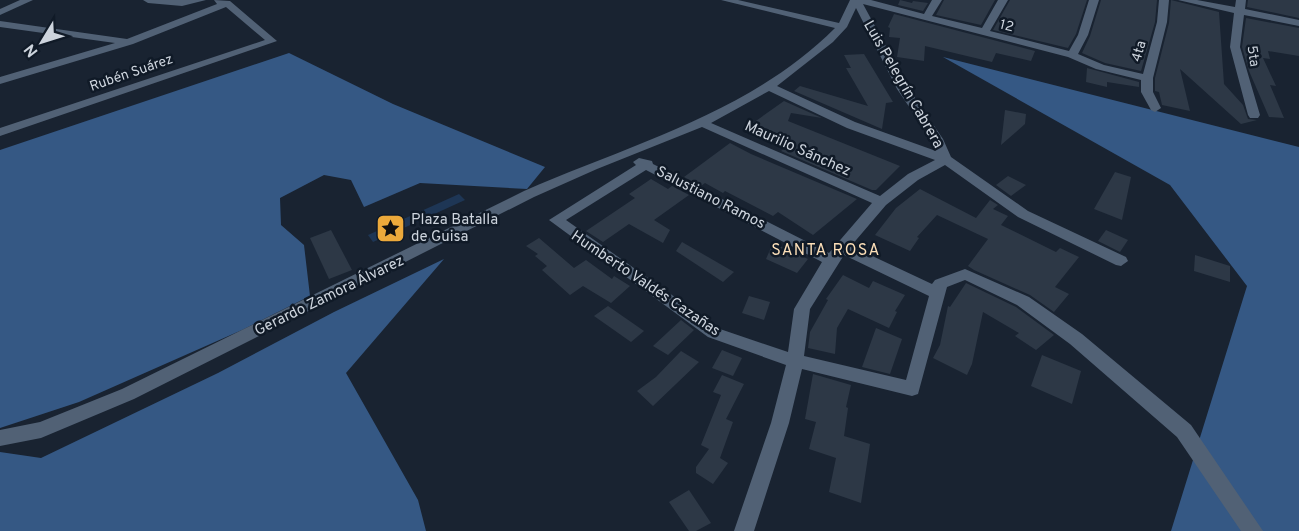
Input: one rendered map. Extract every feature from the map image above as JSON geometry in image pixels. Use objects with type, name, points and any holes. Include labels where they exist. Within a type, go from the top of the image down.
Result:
[{"type":"street","points":[[0,12],[28,0]]},
{"type":"street","points":[[148,0],[182,3],[201,0]]},
{"type":"street","points":[[215,0],[227,2]]},
{"type":"street","points":[[726,0],[842,27]]},
{"type":"street","name":"Gerardo Zamora Álvarez","points":[[0,438],[41,430],[128,394],[529,194],[592,166],[702,123],[769,87],[829,40],[842,27],[857,0]]},
{"type":"street","name":"12","points":[[857,0],[1072,55],[1100,67],[1147,78]]},
{"type":"street","name":"Luis Pelegrín Cabrera","points":[[744,531],[780,423],[795,361],[802,309],[831,260],[881,202],[913,177],[946,159],[937,139],[903,89],[857,0]]},
{"type":"street","points":[[926,18],[937,0]]},
{"type":"street","points":[[984,33],[1003,0]]},
{"type":"street","points":[[1072,55],[1083,35],[1094,0]]},
{"type":"street","name":"4ta","points":[[1155,108],[1147,92],[1147,78],[1162,22],[1164,0]]},
{"type":"street","points":[[1183,0],[1241,6],[1299,23]]},
{"type":"street","points":[[0,81],[129,42],[227,2]]},
{"type":"street","name":"Rubén Suárez","points":[[0,132],[272,40],[227,2]]},
{"type":"street","name":"5ta","points":[[1241,6],[1235,47],[1244,86],[1254,115]]},
{"type":"street","points":[[0,24],[129,42]]},
{"type":"street","points":[[769,87],[851,125],[946,159],[1023,214],[1121,261]]},
{"type":"street","name":"Maurilio Sánchez","points":[[702,123],[881,202]]},
{"type":"street","name":"Salustiano Ramos","points":[[622,156],[647,164],[831,260]]},
{"type":"street","name":"Humberto Valdés Cazañas","points":[[647,164],[555,220],[714,333],[795,361],[912,388],[937,293]]},
{"type":"street","points":[[843,248],[937,293],[940,284],[965,274],[1023,301],[1076,339],[1184,431],[1253,531]]},
{"type":"shaded area","points":[[289,53],[393,104],[545,167],[527,189],[420,183],[364,207],[351,180],[324,175],[280,198],[281,225],[304,245],[310,296],[242,330],[79,402],[0,428],[0,150]]},
{"type":"shaded area","points":[[943,57],[1299,147],[1299,531],[1171,531],[1247,286],[1170,185]]},
{"type":"shaded area","points":[[459,194],[465,200],[373,242],[368,235]]},
{"type":"shaded area","points":[[444,259],[346,373],[418,500],[426,531],[0,531],[0,452],[41,458],[218,373],[334,312]]},
{"type":"building","points":[[900,0],[928,3],[923,11],[898,5]]},
{"type":"building","points":[[944,0],[995,0],[981,25],[936,15]]},
{"type":"building","points":[[1010,0],[1087,0],[1076,34],[1068,48],[993,30]]},
{"type":"building","points":[[1101,0],[1157,0],[1155,22],[1141,71],[1105,63],[1082,53]]},
{"type":"building","points":[[1171,0],[1219,12],[1224,84],[1243,105],[1248,119],[1257,120],[1241,124],[1180,69],[1190,111],[1162,105],[1159,92],[1155,91],[1155,78],[1169,23]]},
{"type":"building","points":[[1248,0],[1299,0],[1299,18],[1247,7]]},
{"type":"building","points":[[894,14],[1035,51],[1031,61],[996,53],[992,62],[925,46],[924,61],[897,57],[900,38],[889,37],[890,28],[888,27]]},
{"type":"building","points":[[1246,18],[1299,28],[1299,56],[1268,51],[1270,59],[1263,58],[1276,86],[1270,85],[1284,118],[1269,117],[1249,71],[1242,47]]},
{"type":"building","points":[[864,54],[893,102],[886,103],[882,129],[794,91],[800,86],[868,106],[846,68],[851,68],[844,55]]},
{"type":"building","points":[[1087,68],[1139,82],[1139,87],[1107,82],[1107,87],[1086,82]]},
{"type":"building","points":[[784,101],[822,118],[791,113],[788,121],[900,166],[876,190],[872,190],[781,151],[793,141],[753,123]]},
{"type":"building","points":[[1005,110],[1026,114],[1025,124],[1001,145]]},
{"type":"building","points":[[730,143],[857,199],[813,235],[778,212],[773,216],[725,191],[723,193],[705,183],[701,186],[684,177]]},
{"type":"building","points":[[1115,172],[1131,177],[1122,220],[1094,209]]},
{"type":"building","points":[[1008,176],[1026,185],[1011,196],[996,185]]},
{"type":"building","points":[[651,179],[668,189],[672,186],[689,195],[654,220],[670,230],[663,243],[629,224],[603,242],[586,231],[635,198],[629,194]]},
{"type":"building","points":[[920,189],[976,218],[990,200],[998,205],[993,209],[1008,216],[1001,225],[1056,252],[1060,248],[1079,257],[1055,287],[1069,294],[1054,312],[1030,295],[974,270],[968,266],[988,239],[937,215],[917,237],[919,238],[910,251],[875,235],[896,208]]},
{"type":"building","points":[[331,230],[352,270],[329,279],[310,238]]},
{"type":"building","points":[[1106,230],[1128,240],[1120,252],[1098,241]]},
{"type":"building","points":[[539,238],[574,268],[586,260],[612,279],[614,276],[630,286],[611,303],[583,286],[570,295],[542,270],[547,266],[535,256],[538,254],[526,246]]},
{"type":"building","points":[[682,242],[734,272],[723,282],[676,251]]},
{"type":"building","points":[[773,243],[808,259],[797,273],[766,259]]},
{"type":"building","points":[[1195,255],[1230,266],[1230,282],[1194,271]]},
{"type":"building","points":[[843,275],[869,288],[873,281],[905,295],[895,311],[897,312],[889,328],[848,309],[837,328],[835,354],[808,348],[810,332],[828,300],[826,299]]},
{"type":"building","points":[[966,283],[1016,307],[1054,335],[1036,350],[1015,336],[1019,333],[983,312],[972,364],[967,375],[933,358],[940,345],[948,306],[950,307]]},
{"type":"building","points":[[749,296],[770,302],[764,320],[742,313]]},
{"type":"building","points":[[608,306],[644,331],[631,342],[594,316]]},
{"type":"building","points":[[681,320],[694,330],[668,355],[653,346]]},
{"type":"building","points":[[876,328],[902,339],[890,374],[862,367]]},
{"type":"building","points":[[722,350],[742,358],[733,376],[712,368]]},
{"type":"building","points":[[681,351],[699,362],[653,406],[637,391],[656,377]]},
{"type":"building","points":[[1042,355],[1081,371],[1072,404],[1031,386]]},
{"type":"building","points":[[813,374],[851,385],[846,407],[848,408],[844,436],[870,444],[861,503],[829,492],[836,458],[809,449],[816,422],[805,419]]},
{"type":"building","points":[[722,375],[744,384],[726,419],[733,422],[720,458],[728,463],[713,484],[696,473],[696,467],[709,449],[701,445],[721,395],[713,392]]},
{"type":"building","points":[[689,490],[711,523],[696,531],[689,531],[669,502]]},
{"type":"place","name":"Plaza Batalla de Guisa","points":[[390,228]]},
{"type":"district","name":"SANTA ROSA","points":[[826,249]]}]
